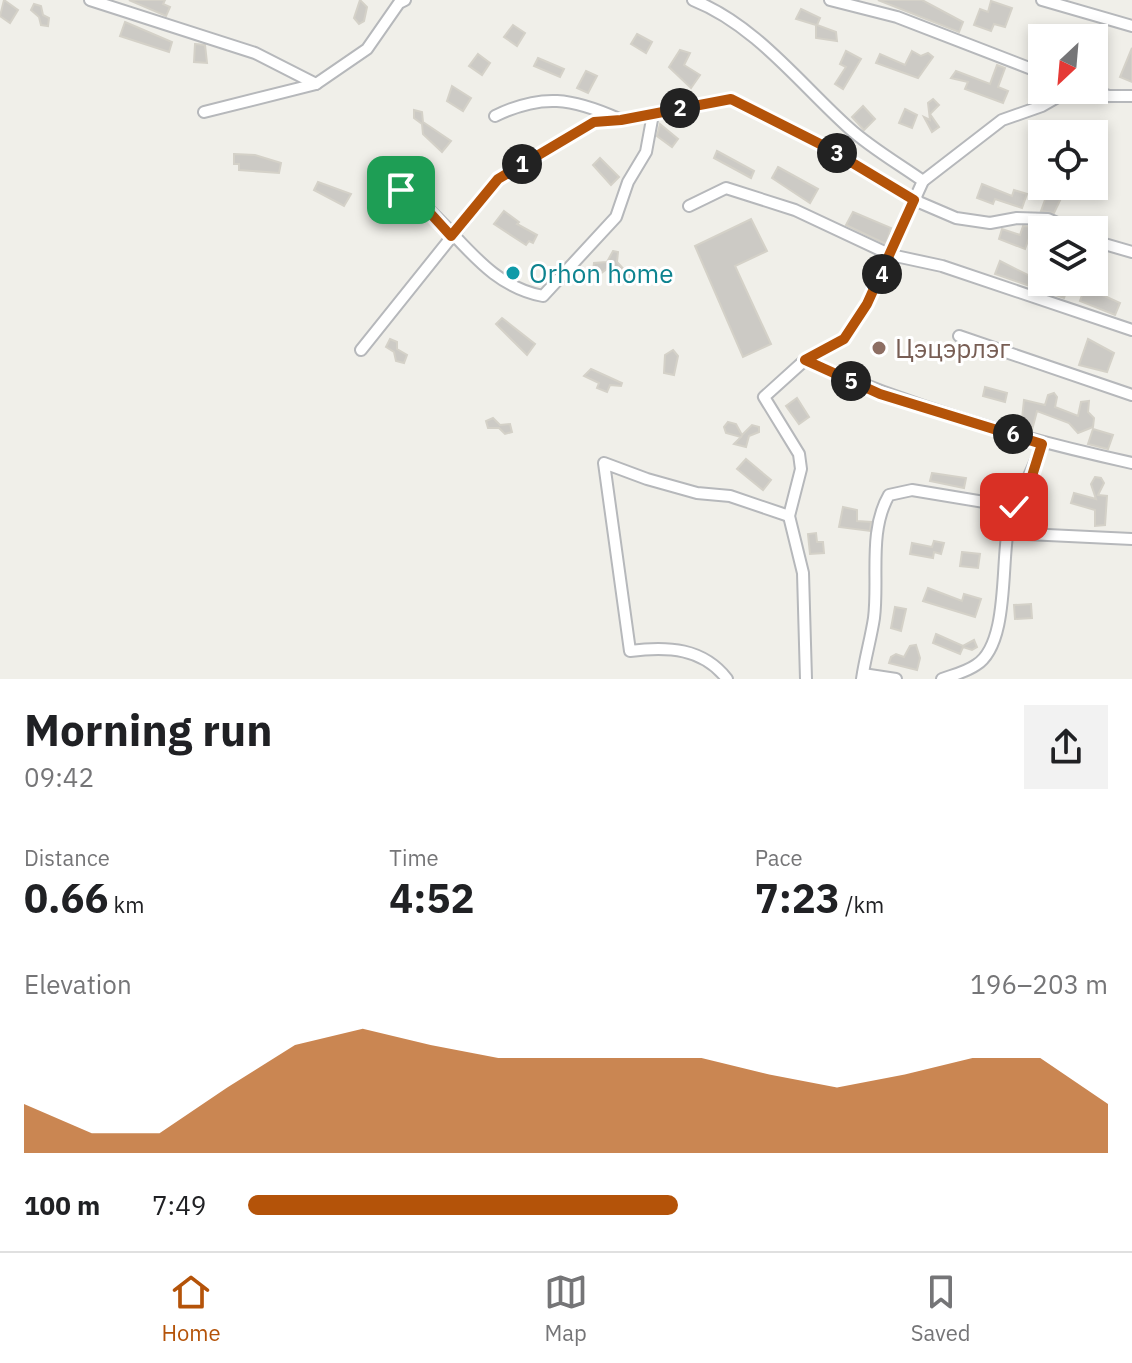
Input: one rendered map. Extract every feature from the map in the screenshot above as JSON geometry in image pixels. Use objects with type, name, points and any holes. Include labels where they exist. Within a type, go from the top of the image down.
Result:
[{"type":"street","points":[[90,0],[255,53],[316,84]]},
{"type":"street","points":[[204,112],[316,84],[367,49],[399,3],[405,0]]},
{"type":"street","points":[[693,0],[732,22],[813,91],[850,129],[923,181]]},
{"type":"street","points":[[830,0],[897,17],[1028,68]]},
{"type":"street","points":[[1042,0],[1132,26]]},
{"type":"street","points":[[1108,96],[1132,96]]},
{"type":"street","points":[[361,350],[498,179],[594,122],[621,120],[731,99],[826,147],[914,200],[956,218],[990,223],[1028,218]]},
{"type":"street","points":[[495,116],[526,101],[585,104],[621,120]]},
{"type":"street","points":[[806,679],[803,573],[789,516],[801,469],[799,454],[764,397],[805,360],[844,339],[867,304],[923,181],[1002,120],[1046,104]]},
{"type":"street","points":[[377,179],[421,203],[451,236],[513,289],[543,296],[616,217],[628,182],[646,152],[653,114]]},
{"type":"street","points":[[689,206],[726,188],[795,210],[891,255],[942,266],[1132,330]]},
{"type":"street","points":[[1108,245],[1132,252]]},
{"type":"street","points":[[959,336],[1132,395]]},
{"type":"street","points":[[805,360],[880,394],[1042,444],[1132,463]]},
{"type":"street","points":[[942,679],[979,664],[990,646],[1006,576],[1007,533],[1014,507],[1032,476],[1042,444]]},
{"type":"street","points":[[727,679],[703,654],[658,647],[630,651],[604,463],[672,486],[697,493],[730,496],[789,516]]},
{"type":"street","points":[[896,679],[862,677],[874,616],[880,526],[883,507],[889,495],[912,490],[1014,507]]},
{"type":"street","points":[[1007,533],[1132,539]]},
{"type":"building","points":[[4,0],[18,10],[10,23],[0,16]]},
{"type":"building","points":[[129,0],[165,0],[163,4],[170,7],[166,16]]},
{"type":"building","points":[[360,0],[367,7],[364,21],[359,24],[354,18]]},
{"type":"building","points":[[878,0],[922,0],[963,22],[959,32]]},
{"type":"building","points":[[991,1],[1012,8],[1005,27],[994,24],[991,31],[974,25],[980,9],[988,12]]},
{"type":"building","points":[[34,4],[41,6],[43,15],[49,18],[48,26],[41,25],[39,17],[31,10]]},
{"type":"building","points":[[801,9],[820,18],[817,25],[836,32],[837,41],[816,38],[816,25],[796,19]]},
{"type":"building","points":[[125,22],[172,42],[169,52],[120,36]]},
{"type":"building","points":[[513,25],[525,33],[517,46],[504,37]]},
{"type":"building","points":[[637,34],[652,42],[646,53],[631,44]]},
{"type":"building","points":[[195,44],[205,45],[207,63],[194,62]]},
{"type":"building","points":[[1132,48],[1132,82],[1120,77]]},
{"type":"building","points":[[680,50],[690,53],[684,65],[700,75],[691,88],[669,67]]},
{"type":"building","points":[[846,51],[861,59],[843,89],[835,84],[846,67],[840,64]]},
{"type":"building","points":[[912,51],[921,56],[928,53],[933,57],[918,78],[876,63],[880,54],[905,65]]},
{"type":"building","points":[[478,54],[490,63],[482,75],[469,66]]},
{"type":"building","points":[[538,58],[564,69],[560,77],[534,66]]},
{"type":"building","points":[[997,65],[1005,68],[998,87],[1008,91],[1003,103],[965,89],[968,82],[951,78],[956,71],[990,84]]},
{"type":"building","points":[[586,71],[597,76],[588,93],[577,88]]},
{"type":"building","points":[[452,86],[471,98],[463,111],[447,101]]},
{"type":"building","points":[[933,99],[939,105],[930,114],[939,127],[932,132],[924,117],[930,120],[928,103]]},
{"type":"building","points":[[863,106],[875,119],[864,130],[852,117]]},
{"type":"building","points":[[905,109],[917,115],[912,128],[899,123]]},
{"type":"building","points":[[414,110],[422,112],[423,122],[451,141],[442,152],[423,134],[422,124],[414,118]]},
{"type":"building","points":[[660,124],[678,139],[672,147],[657,136]]},
{"type":"building","points":[[717,151],[754,171],[751,178],[714,158]]},
{"type":"building","points":[[234,154],[255,155],[281,163],[279,173],[239,170],[239,164],[234,164]]},
{"type":"building","points":[[600,158],[619,177],[611,185],[593,165]]},
{"type":"building","points":[[392,160],[405,169],[397,180],[384,171]]},
{"type":"building","points":[[778,167],[818,189],[810,203],[772,178]]},
{"type":"building","points":[[318,182],[351,194],[344,206],[314,190]]},
{"type":"building","points":[[982,184],[1012,196],[1014,190],[1027,194],[1022,208],[995,199],[993,204],[977,198]]},
{"type":"building","points":[[1045,200],[1060,200],[1054,213],[1041,211]]},
{"type":"building","points":[[504,211],[519,222],[517,224],[537,235],[533,243],[529,241],[526,245],[494,224]]},
{"type":"building","points":[[853,212],[891,228],[886,244],[846,225]]},
{"type":"building","points":[[751,219],[767,251],[735,266],[771,344],[743,357],[695,246]]},
{"type":"building","points":[[1023,226],[1028,226],[1025,249],[999,239],[1002,229],[1020,235]]},
{"type":"building","points":[[613,251],[618,252],[617,262],[630,276],[623,283],[608,268],[600,274],[593,271],[594,263],[607,262]]},
{"type":"building","points":[[1000,261],[1028,275],[1028,285],[995,274]]},
{"type":"building","points":[[1082,296],[1105,296],[1120,303],[1115,315],[1080,301]]},
{"type":"building","points":[[502,318],[535,344],[527,355],[496,324]]},
{"type":"building","points":[[390,339],[397,342],[397,349],[407,355],[404,363],[396,361],[394,352],[386,347]]},
{"type":"building","points":[[1088,339],[1114,353],[1107,372],[1079,365]]},
{"type":"building","points":[[673,350],[678,356],[674,375],[664,373],[665,355]]},
{"type":"building","points":[[591,369],[622,383],[621,386],[610,385],[607,392],[597,388],[599,383],[584,376]]},
{"type":"building","points":[[985,387],[1007,393],[1005,402],[983,396]]},
{"type":"building","points":[[1054,393],[1057,397],[1055,407],[1078,416],[1081,402],[1089,401],[1088,412],[1094,418],[1093,427],[1078,433],[1069,423],[1037,411],[1032,430],[1021,428],[1024,400],[1045,405],[1048,395]]},
{"type":"building","points":[[797,398],[809,417],[799,424],[786,406]]},
{"type":"building","points":[[493,418],[500,425],[510,424],[512,432],[505,434],[499,428],[488,428],[486,421]]},
{"type":"building","points":[[728,422],[736,424],[742,435],[752,425],[759,427],[759,432],[749,436],[746,447],[734,444],[741,437],[726,433],[724,427]]},
{"type":"building","points":[[1093,429],[1113,435],[1108,449],[1088,444]]},
{"type":"building","points":[[746,459],[771,480],[763,490],[737,469]]},
{"type":"building","points":[[932,473],[966,478],[964,488],[930,481]]},
{"type":"building","points":[[1095,477],[1101,478],[1104,483],[1098,495],[1107,496],[1105,525],[1095,526],[1095,510],[1071,503],[1074,493],[1096,499],[1091,484]]},
{"type":"building","points":[[843,507],[857,510],[857,521],[871,522],[870,531],[839,527]]},
{"type":"building","points":[[816,533],[817,542],[823,542],[824,553],[810,554],[808,534]]},
{"type":"building","points":[[934,541],[944,543],[941,554],[934,552],[933,558],[910,554],[912,543],[932,547]]},
{"type":"building","points":[[962,552],[980,554],[978,568],[960,566]]},
{"type":"building","points":[[928,588],[962,601],[964,594],[981,599],[975,617],[923,601]]},
{"type":"building","points":[[1031,604],[1032,618],[1015,619],[1014,605]]},
{"type":"building","points":[[895,607],[906,609],[901,631],[891,628]]},
{"type":"building","points":[[936,634],[963,646],[974,640],[977,647],[972,650],[963,647],[960,654],[933,643]]},
{"type":"building","points":[[916,645],[920,658],[917,670],[889,663],[891,657],[896,654],[904,657],[910,646]]},
{"type":"place","name":"Orhon home","points":[[513,273]]},
{"type":"place","name":"Цэцэрлэг","points":[[879,348]]},
{"type":"route","points":[[401,190],[421,203],[451,236],[498,179],[594,122],[621,120],[731,99],[826,147],[914,200],[867,304],[844,339],[805,360],[880,394],[1042,444],[1032,476],[1014,507]]}]
